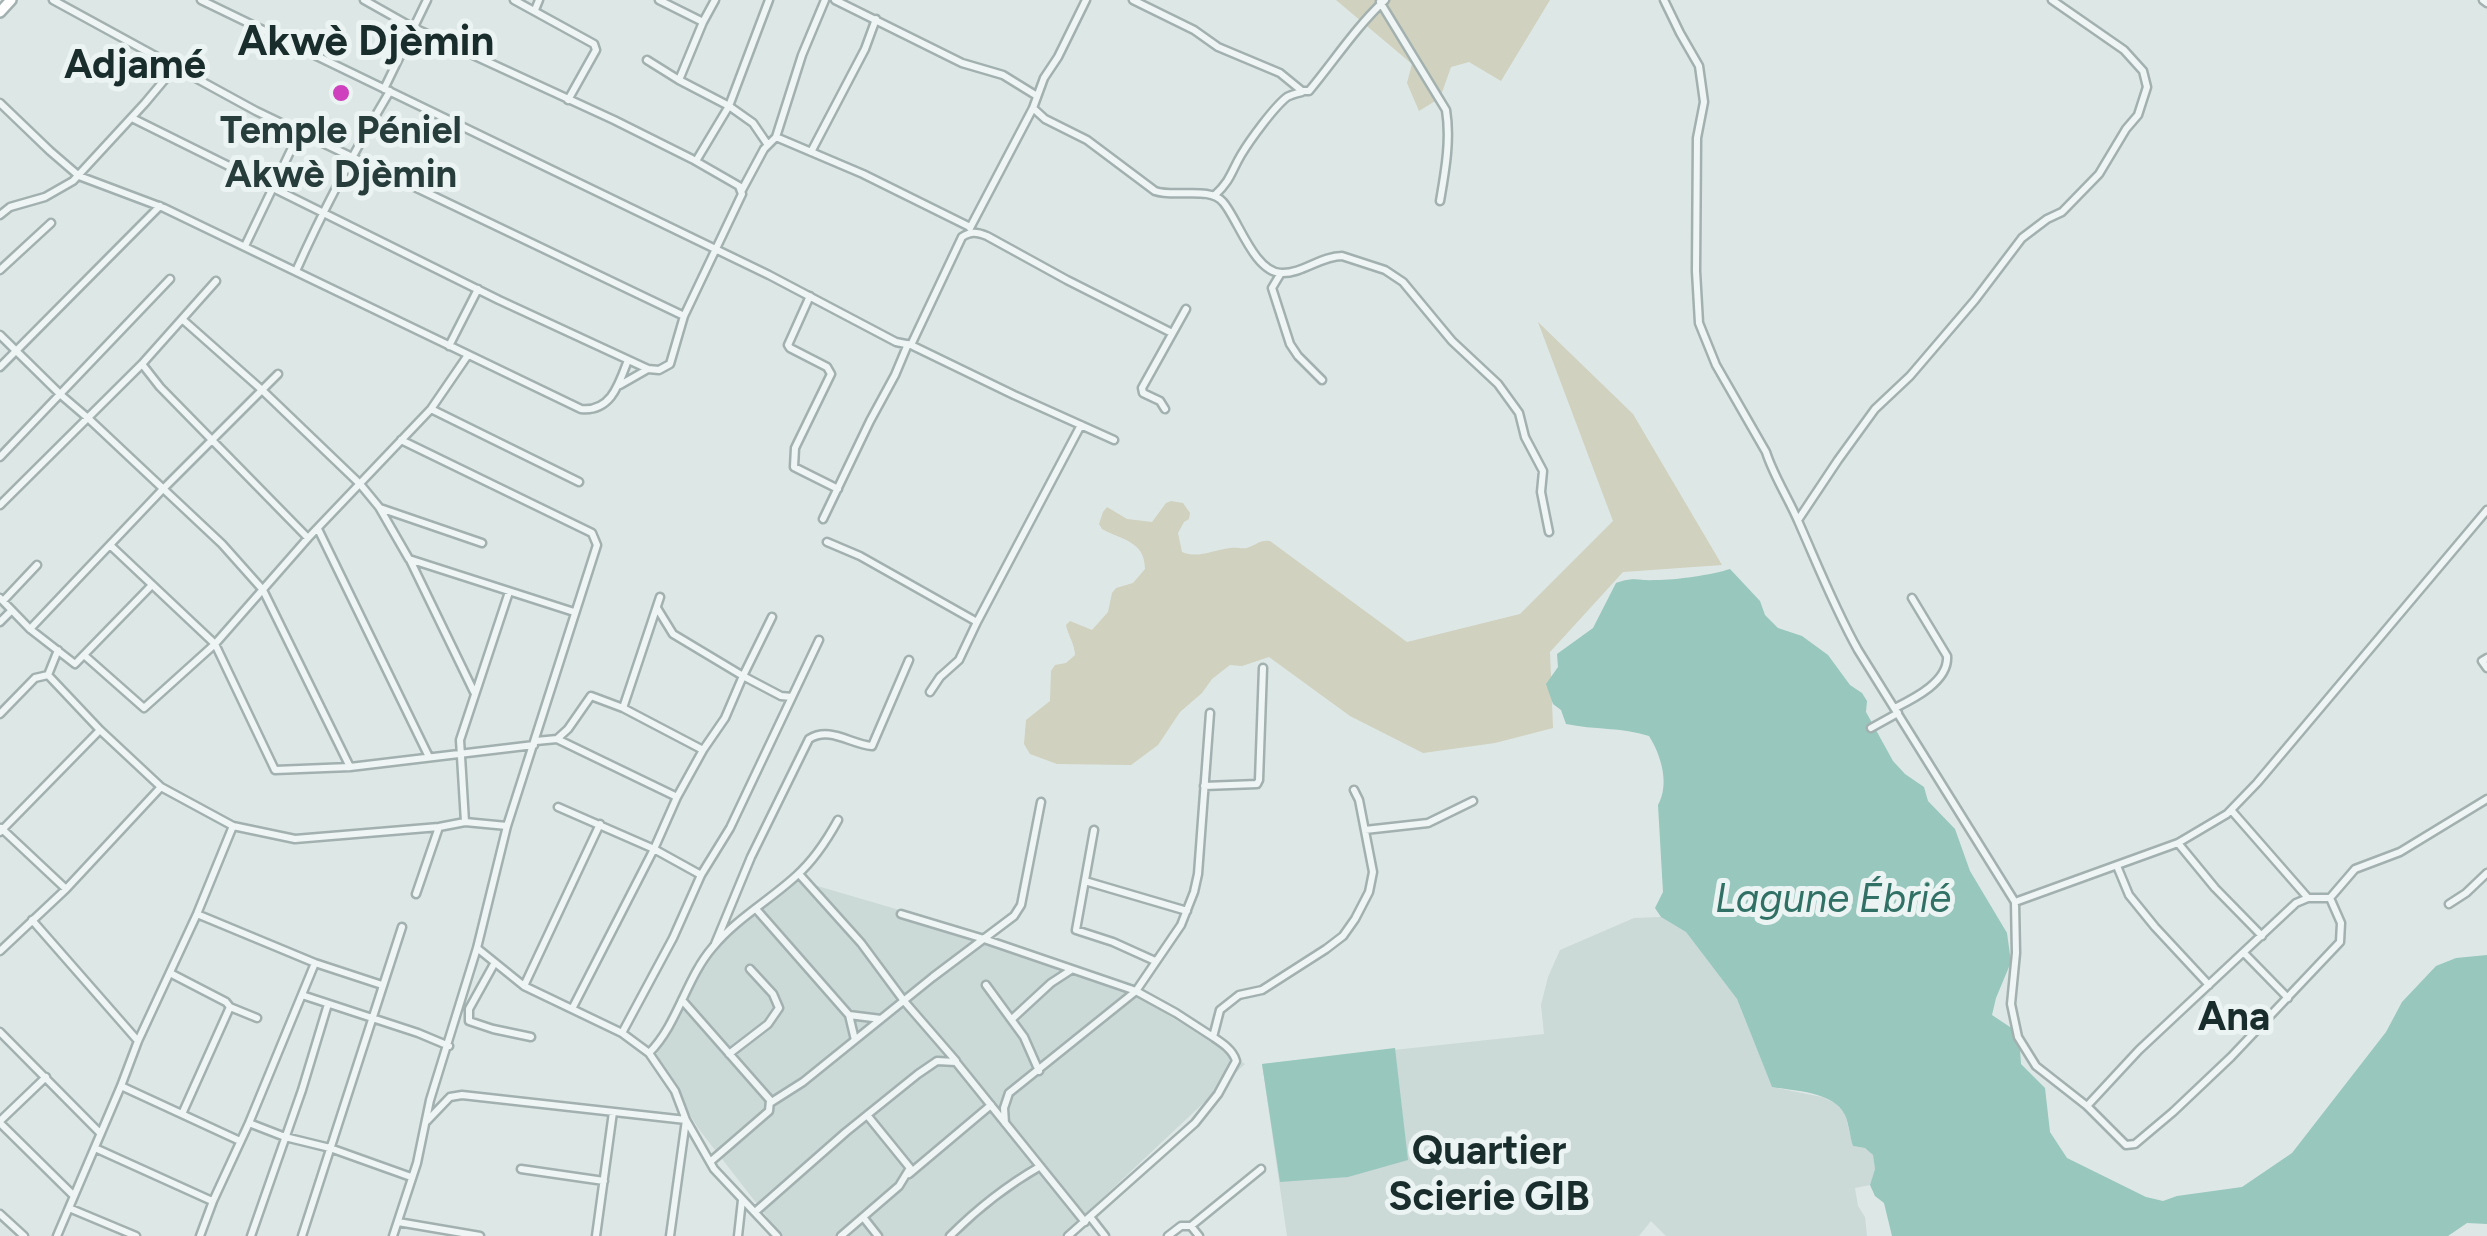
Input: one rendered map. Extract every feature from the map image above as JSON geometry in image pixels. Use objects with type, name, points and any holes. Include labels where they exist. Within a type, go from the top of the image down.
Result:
[{"type":"street","points":[[0,12],[11,0]]},
{"type":"street","points":[[53,0],[256,111],[684,316]]},
{"type":"street","points":[[364,0],[412,28],[696,161],[742,190]]},
{"type":"street","points":[[296,270],[387,90],[427,0]]},
{"type":"street","points":[[514,0],[594,44],[596,50],[568,100]]},
{"type":"street","points":[[534,10],[540,0]]},
{"type":"street","points":[[660,0],[702,22]]},
{"type":"street","points":[[679,80],[715,0]]},
{"type":"street","points":[[696,161],[730,106],[770,0]]},
{"type":"street","points":[[132,118],[478,289],[648,369],[662,369],[670,364],[684,316],[742,190],[776,137],[802,55],[825,0]]},
{"type":"street","points":[[835,0],[950,57],[1002,75],[1037,96]]},
{"type":"street","points":[[824,519],[962,237],[1086,0]]},
{"type":"street","points":[[1133,0],[1194,30],[1218,48],[1280,73],[1302,91]]},
{"type":"street","points":[[1664,0],[1699,66],[1704,102],[1697,138],[1699,324],[1716,365],[1766,452],[1838,612],[2014,902],[2016,953],[2011,1004],[2018,1037],[2036,1066],[2087,1106],[2126,1145],[2135,1144],[2173,1112],[2340,942],[2342,923],[2330,898]]},
{"type":"street","points":[[1798,520],[1876,409],[1975,300],[2022,238],[2062,212],[2099,174],[2138,115],[2147,87],[2143,71],[2124,50],[2052,0]]},
{"type":"street","points":[[207,1],[810,296],[896,342],[909,344],[1114,440]]},
{"type":"street","points":[[1216,195],[1230,181],[1238,160],[1288,96],[1308,91],[1382,1],[1446,110],[1448,135],[1440,201]]},
{"type":"street","points":[[811,152],[876,20]]},
{"type":"street","points":[[648,60],[730,106],[753,123],[768,145]]},
{"type":"street","points":[[0,215],[10,207],[61,190],[79,176],[176,66]]},
{"type":"street","points":[[0,102],[79,176],[160,206],[581,409],[599,408],[619,385],[648,369]]},
{"type":"street","points":[[1032,108],[1087,140],[1155,191],[1165,195],[1216,195],[1224,202],[1248,246],[1269,268],[1281,274]]},
{"type":"street","points":[[245,246],[300,132]]},
{"type":"street","points":[[776,137],[863,174],[1172,333]]},
{"type":"street","points":[[0,367],[160,206]]},
{"type":"street","points":[[0,270],[51,223]]},
{"type":"street","points":[[1322,380],[1290,344],[1272,288],[1281,274],[1335,256],[1385,270],[1403,282],[1452,341],[1498,384],[1518,413],[1542,471],[1541,492],[1549,532]]},
{"type":"street","points":[[0,457],[170,279]]},
{"type":"street","points":[[0,506],[90,419],[216,281]]},
{"type":"street","points":[[449,346],[478,289]]},
{"type":"street","points":[[810,296],[788,345],[827,367],[831,374],[794,448],[794,467],[838,489]]},
{"type":"street","points":[[1164,409],[1160,401],[1142,393],[1142,388],[1186,309]]},
{"type":"street","points":[[182,319],[262,390],[379,507],[475,694]]},
{"type":"street","points":[[0,335],[222,544],[263,590],[350,766]]},
{"type":"street","points":[[84,654],[144,708],[214,644],[431,409],[468,355]]},
{"type":"street","points":[[619,385],[628,360]]},
{"type":"street","points":[[142,364],[308,538]]},
{"type":"street","points":[[30,629],[278,374]]},
{"type":"street","points":[[431,409],[579,482]]},
{"type":"street","points":[[930,692],[959,660],[1081,425]]},
{"type":"street","points":[[393,1236],[477,948],[507,826],[597,545],[592,533],[400,440]]},
{"type":"street","points":[[379,507],[482,544]]},
{"type":"street","points":[[2014,902],[2178,843],[2217,822],[2257,783],[2487,510]]},
{"type":"street","points":[[318,528],[429,757]]},
{"type":"street","points":[[826,542],[860,556],[977,622]]},
{"type":"street","points":[[110,546],[214,644],[274,770],[460,754],[557,739],[591,696],[623,708],[703,750]]},
{"type":"street","points":[[409,559],[574,612]]},
{"type":"street","points":[[36,565],[2,600],[30,629],[74,664],[151,586]]},
{"type":"street","points":[[465,822],[460,740],[509,592]]},
{"type":"street","points":[[623,708],[660,597]]},
{"type":"street","points":[[1871,728],[1920,695],[1947,669],[1947,656],[1912,598]]},
{"type":"street","points":[[657,608],[673,634],[781,696],[793,696]]},
{"type":"street","points":[[0,622],[11,611]]},
{"type":"street","points":[[572,1009],[678,797],[725,718],[772,617]]},
{"type":"street","points":[[622,1033],[701,876],[726,837],[819,640]]},
{"type":"street","points":[[48,675],[58,650]]},
{"type":"street","points":[[2487,658],[2482,661],[2487,668]]},
{"type":"street","points":[[715,944],[751,857],[809,739],[827,733],[872,746],[909,660]]},
{"type":"street","points":[[1204,786],[1256,784],[1259,780],[1263,668]]},
{"type":"street","points":[[48,675],[162,787],[233,826],[295,839],[439,828],[465,822],[507,826]]},
{"type":"street","points":[[0,714],[35,678],[48,675]]},
{"type":"street","points":[[1005,1124],[1004,1108],[1009,1093],[1136,991],[1188,912],[1198,874],[1210,713]]},
{"type":"street","points":[[66,889],[1,830],[100,730]]},
{"type":"street","points":[[557,739],[678,797]]},
{"type":"street","points":[[0,951],[66,889],[162,787]]},
{"type":"street","points":[[1213,1037],[1220,1010],[1240,995],[1262,990],[1343,936],[1355,919],[1369,892],[1373,872],[1354,790]]},
{"type":"street","points":[[2087,1106],[2139,1050],[2296,903],[2308,898],[2330,898],[2356,869],[2400,852],[2487,798]]},
{"type":"street","points":[[1366,830],[1428,822],[1473,801]]},
{"type":"street","points":[[770,1104],[1014,916],[1020,905],[1041,802]]},
{"type":"street","points":[[558,806],[654,849],[701,876]]},
{"type":"street","points":[[2231,810],[2308,898]]},
{"type":"street","points":[[649,1054],[715,944],[799,874],[838,820]]},
{"type":"street","points":[[524,986],[600,824]]},
{"type":"street","points":[[57,1236],[233,826]]},
{"type":"street","points":[[416,894],[439,828]]},
{"type":"street","points":[[1094,830],[1076,930],[1155,960]]},
{"type":"street","points":[[2178,843],[2262,936]]},
{"type":"street","points":[[2118,866],[2129,895],[2209,984]]},
{"type":"street","points":[[2450,904],[2487,873]]},
{"type":"street","points":[[799,874],[861,943],[1039,1167],[1105,1236]]},
{"type":"street","points":[[1084,881],[1188,912]]},
{"type":"street","points":[[756,909],[849,1015],[855,1040]]},
{"type":"street","points":[[197,914],[383,985]]},
{"type":"street","points":[[900,914],[1136,991],[1224,1044],[1234,1056],[1236,1062],[1218,1094],[1194,1123],[1068,1236]]},
{"type":"street","points":[[32,920],[138,1041]]},
{"type":"street","points":[[302,1236],[402,927]]},
{"type":"street","points":[[477,948],[524,986],[622,1033],[649,1054],[675,1091],[710,1162],[778,1236]]},
{"type":"street","points":[[2244,953],[2288,998]]},
{"type":"street","points":[[200,1236],[315,962]]},
{"type":"street","points":[[494,964],[469,1009],[469,1021],[531,1037]]},
{"type":"street","points":[[729,1054],[768,1024],[779,1008],[773,994],[750,970]]},
{"type":"street","points":[[1012,1019],[1070,970]]},
{"type":"street","points":[[170,973],[257,1018]]},
{"type":"street","points":[[986,985],[1024,1037],[1039,1071]]},
{"type":"street","points":[[302,994],[448,1046]]},
{"type":"street","points":[[682,1000],[770,1098],[768,1111],[710,1162]]},
{"type":"street","points":[[251,1236],[328,1004]]},
{"type":"street","points":[[182,1114],[230,1006]]},
{"type":"street","points":[[849,1015],[881,1019]]},
{"type":"street","points":[[0,1032],[100,1133]]},
{"type":"street","points":[[755,1212],[867,1115],[937,1061],[956,1062]]},
{"type":"street","points":[[46,1077],[0,1122],[73,1194]]},
{"type":"street","points":[[121,1086],[240,1141]]},
{"type":"street","points":[[424,1126],[450,1097],[462,1095],[686,1120]]},
{"type":"street","points":[[841,1236],[991,1106]]},
{"type":"street","points":[[596,1236],[613,1112]]},
{"type":"street","points":[[867,1115],[905,1159],[910,1168],[908,1174]]},
{"type":"street","points":[[670,1236],[686,1120]]},
{"type":"street","points":[[250,1123],[411,1178]]},
{"type":"street","points":[[95,1148],[213,1201]]},
{"type":"street","points":[[950,1236],[976,1210],[1039,1167]]},
{"type":"street","points":[[1168,1236],[1181,1226],[1190,1226],[1261,1169]]},
{"type":"street","points":[[521,1170],[604,1181]]},
{"type":"street","points":[[738,1236],[742,1198]]},
{"type":"street","points":[[69,1208],[136,1236]]},
{"type":"street","points":[[0,1214],[24,1236]]},
{"type":"street","points":[[863,1216],[878,1236]]},
{"type":"street","points":[[398,1222],[480,1236]]},
{"type":"street","points":[[1190,1226],[1199,1236]]},
{"type":"shaded area","points":[[1336,0],[1550,0],[1501,81],[1469,62],[1451,67],[1440,98],[1419,111],[1407,83],[1412,64]]},
{"type":"shaded area","points":[[1538,322],[1633,414],[1722,565],[1623,572],[1550,652],[1553,728],[1495,743],[1423,753],[1350,716],[1269,657],[1242,666],[1230,665],[1212,679],[1180,712],[1158,745],[1131,765],[1057,764],[1030,754],[1024,744],[1026,720],[1050,701],[1051,671],[1055,665],[1066,663],[1075,655],[1066,625],[1070,621],[1092,630],[1108,612],[1116,588],[1133,583],[1145,569],[1137,547],[1102,529],[1099,524],[1107,507],[1127,519],[1152,522],[1166,503],[1183,503],[1190,513],[1189,519],[1178,533],[1182,552],[1188,554],[1247,548],[1270,541],[1407,642],[1520,614],[1613,521]]},
{"type":"shaded area","points":[[797,880],[896,909],[1137,995],[1245,1064],[1062,1236],[782,1236],[698,1128],[655,1057],[714,945]]},
{"type":"shaded area","points":[[1661,917],[1686,932],[1737,999],[1772,1087],[1835,1103],[1845,1114],[1853,1146],[1865,1148],[1873,1155],[1875,1169],[1870,1185],[1855,1188],[1867,1236],[1666,1236],[1651,1221],[1639,1236],[1287,1236],[1262,1064],[1544,1034],[1541,1005],[1560,950],[1634,918]]},
{"type":"water","name":"Lagune Ébrié","points":[[1730,569],[1760,601],[1765,615],[1778,628],[1802,636],[1828,655],[1850,685],[1862,693],[1867,701],[1866,712],[1893,761],[1924,787],[1928,801],[1955,829],[1970,871],[2007,933],[2011,962],[1992,1015],[2019,1033],[2021,1064],[2045,1088],[2050,1132],[2067,1158],[2146,1197],[2163,1201],[2242,1187],[2292,1153],[2386,1032],[2402,1002],[2436,966],[2456,958],[2487,955],[2487,1224],[2467,1223],[2448,1236],[1892,1236],[1884,1203],[1870,1185],[1875,1169],[1873,1155],[1865,1148],[1853,1146],[1839,1107],[1812,1094],[1772,1087],[1737,999],[1686,932],[1661,917],[1655,908],[1663,892],[1658,805],[1664,779],[1649,736],[1566,724],[1546,684],[1558,667],[1557,654],[1593,628],[1616,583],[1683,578]]},
{"type":"water","points":[[1395,1048],[1408,1160],[1348,1177],[1280,1182],[1262,1064]]},
{"type":"place","name":"Temple Péniel Akwè Djèmin","points":[[341,93]]},
{"type":"district","name":"Akwè Djèmin","points":[[366,43]]},
{"type":"district","name":"Adjamé","points":[[135,66]]},
{"type":"district","name":"Ana","points":[[2234,1018]]},
{"type":"district","name":"Quartier Scierie GIB","points":[[1489,1175]]}]
